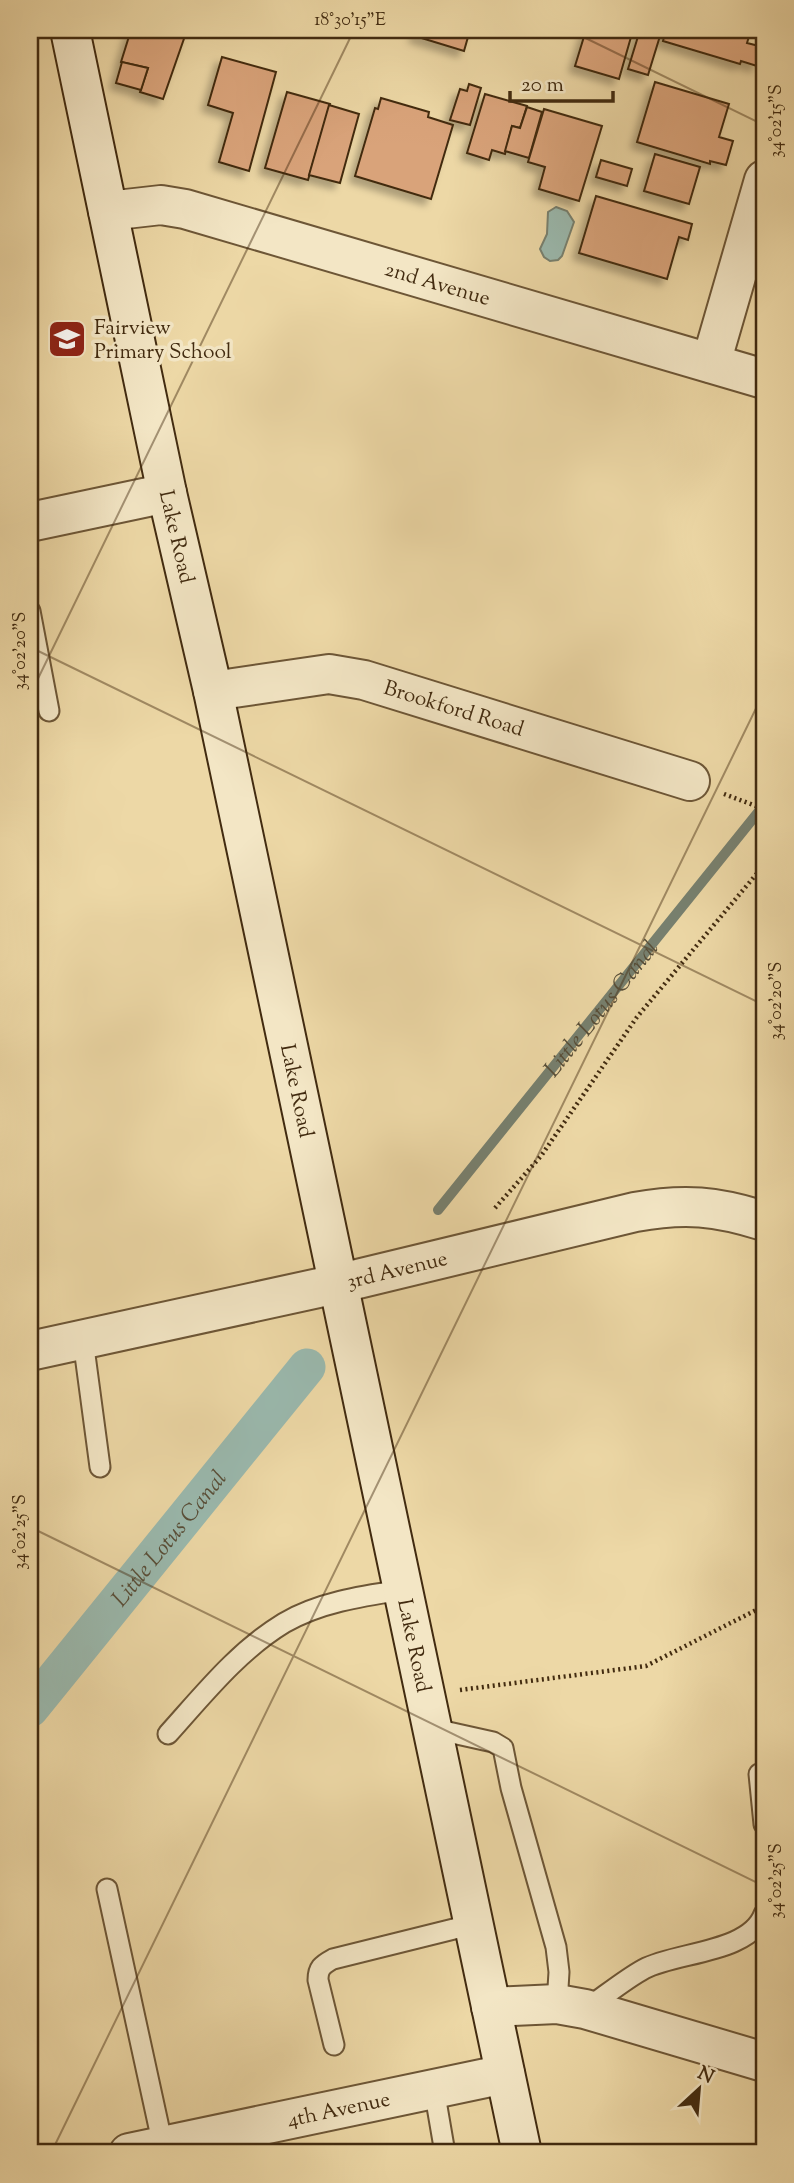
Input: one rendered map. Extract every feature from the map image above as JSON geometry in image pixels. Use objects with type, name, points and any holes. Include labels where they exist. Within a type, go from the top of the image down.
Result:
[{"type":"street","name":"Lake Road","points":[[70,30],[167,493],[213,691],[522,2153]]},
{"type":"street","points":[[711,363],[764,180]]},
{"type":"street","name":"2nd Avenue","points":[[108,211],[161,205],[185,209],[764,379]]},
{"type":"street","points":[[30,522],[167,493]]},
{"type":"street","name":"Brookford Road","points":[[213,691],[329,674],[364,680],[690,781]]},
{"type":"street","name":"3rd Avenue","points":[[30,1351],[337,1284],[668,1206],[698,1206],[737,1212],[764,1221]]},
{"type":"street","points":[[491,2007],[571,2007],[764,2062]]},
{"type":"street","name":"4th Avenue","points":[[146,2150],[505,2074]]},
{"type":"lane","points":[[30,611],[49,711]]},
{"type":"lane","points":[[83,1340],[100,1467]]},
{"type":"lane","points":[[168,1734],[236,1659],[285,1623],[324,1606],[403,1590]]},
{"type":"lane","points":[[427,1711],[503,1748],[511,1788],[556,1947],[559,1972],[571,2007],[662,1961],[743,1938],[762,1920],[764,1914]]},
{"type":"lane","points":[[759,1774],[764,1824]]},
{"type":"lane","points":[[107,1889],[146,2150]]},
{"type":"lane","points":[[334,2045],[318,1980],[318,1971],[323,1965],[332,1959],[474,1924]]},
{"type":"lane","points":[[434,2089],[446,2153]]},
{"type":"path","points":[[740,800],[764,809]]},
{"type":"path","points":[[488,1216],[541,1156],[637,1017],[764,865]]},
{"type":"path","points":[[427,1711],[646,1667],[764,1606]]},
{"type":"water","points":[[556,207],[567,211],[574,222],[562,256],[558,260],[550,261],[540,249],[547,234],[548,212]]},
{"type":"building","points":[[131,30],[187,30],[163,99],[140,92],[148,68],[121,62]]},
{"type":"building","points":[[417,30],[470,30],[464,51],[415,36]]},
{"type":"building","points":[[586,30],[633,30],[619,79],[575,66]]},
{"type":"building","points":[[640,30],[666,30],[664,37],[660,36],[648,75],[628,69]]},
{"type":"building","points":[[666,30],[751,30],[747,43],[763,47],[757,66],[741,61],[740,64],[663,41]]},
{"type":"building","points":[[222,57],[276,72],[249,171],[219,162],[233,113],[208,105]]},
{"type":"building","points":[[122,62],[148,68],[141,90],[116,83]]},
{"type":"building","points":[[655,82],[729,104],[719,137],[733,141],[726,165],[710,161],[710,164],[637,142]]},
{"type":"building","points":[[469,84],[481,88],[470,125],[450,120],[460,89],[467,91]]},
{"type":"building","points":[[287,92],[330,104],[308,180],[265,168]]},
{"type":"building","points":[[485,94],[527,106],[520,128],[512,126],[505,154],[492,150],[489,160],[467,153]]},
{"type":"building","points":[[381,98],[429,112],[428,117],[453,125],[431,199],[355,176],[375,108],[378,109]]},
{"type":"building","points":[[329,105],[359,114],[340,183],[309,175]]},
{"type":"building","points":[[527,107],[542,112],[529,158],[505,151],[512,126],[520,128]]},
{"type":"building","points":[[544,109],[602,126],[579,201],[539,189],[545,167],[528,162]]},
{"type":"building","points":[[655,154],[700,167],[689,204],[644,191]]},
{"type":"building","points":[[601,160],[632,169],[627,186],[596,177]]},
{"type":"building","points":[[596,196],[692,224],[688,240],[679,237],[667,279],[579,253]]},
{"type":"waterway","name":"Little Lotus Canal","points":[[438,1210],[764,805]]},
{"type":"waterway","name":"Little Lotus Canal","points":[[30,1709],[307,1367]]},
{"type":"place","name":"Fairview Primary School","points":[[67,339]]}]
